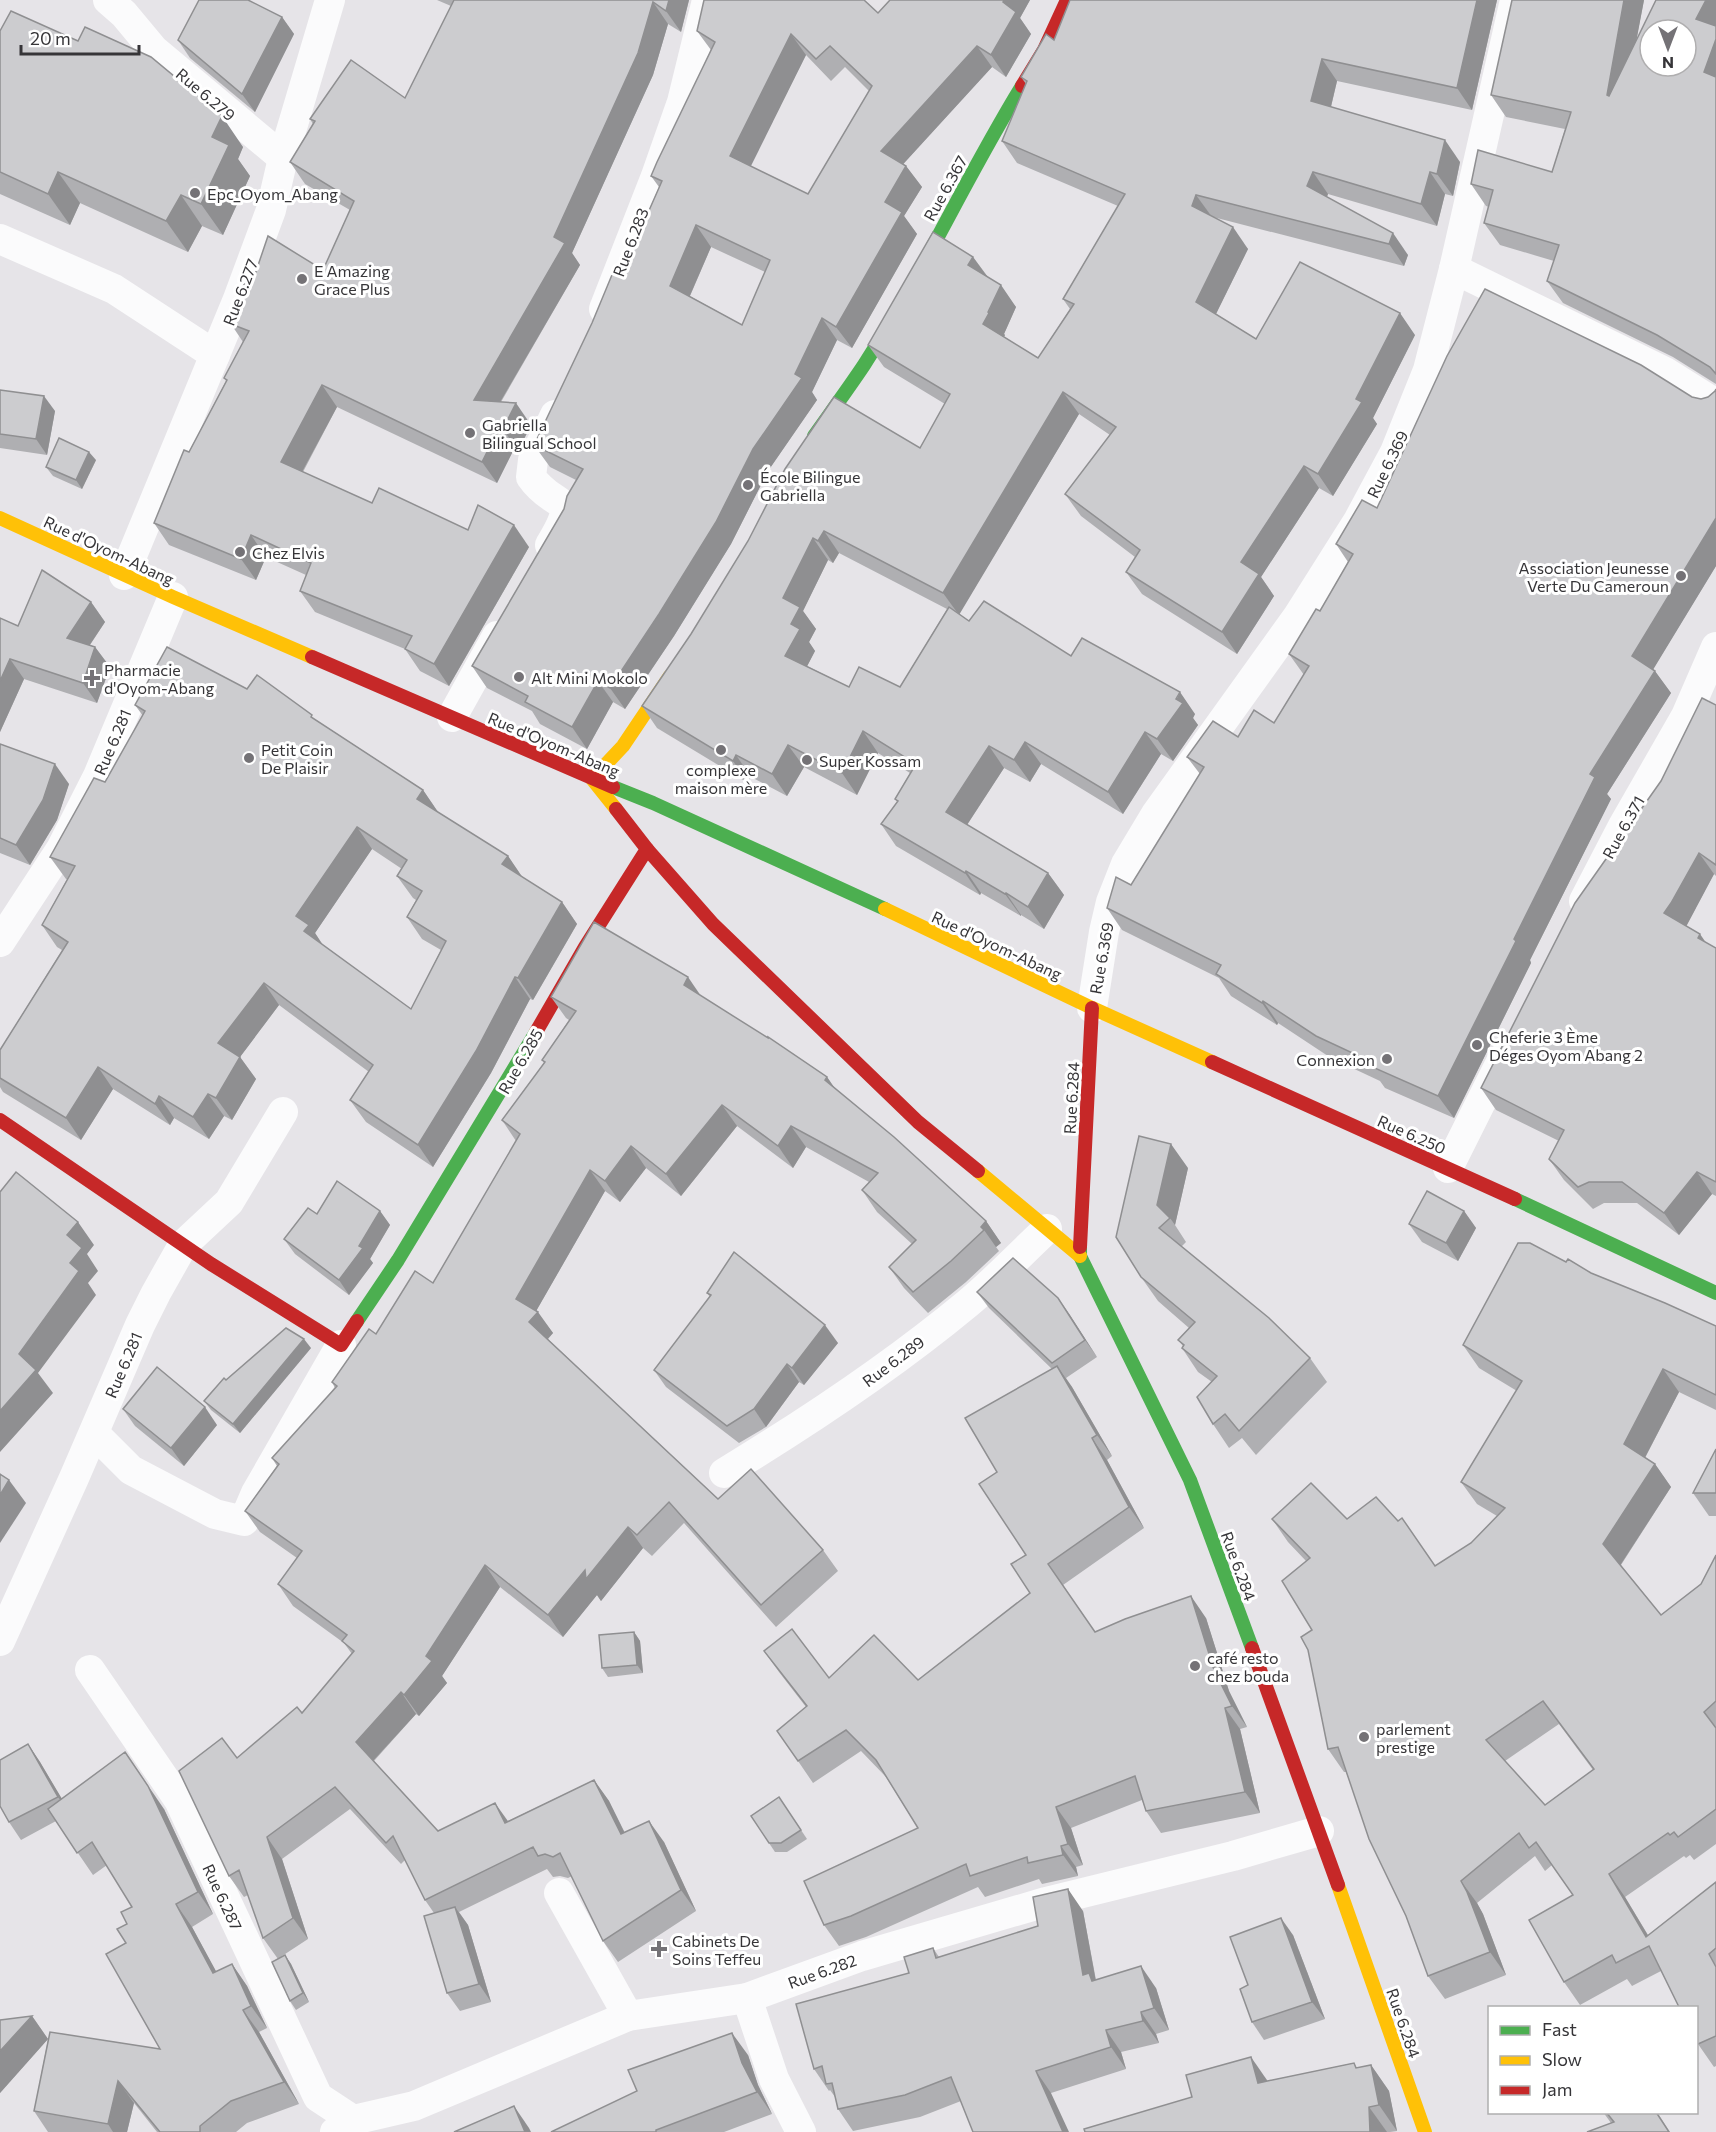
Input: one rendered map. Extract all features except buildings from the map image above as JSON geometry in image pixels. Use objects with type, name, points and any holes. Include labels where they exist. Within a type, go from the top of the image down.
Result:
[{"type":"street","name":"Rue 6.279","points":[[108,0],[124,14],[154,50],[283,158]]},
{"type":"street","name":"Rue 6.277","points":[[124,575],[238,299],[271,210],[283,158],[330,0]]},
{"type":"street","name":"Rue 6.283","points":[[592,338],[656,176],[682,102],[708,0]]},
{"type":"street","name":"Rue 6.367","points":[[808,445],[864,364],[897,308],[994,132],[1044,50],[1067,0]]},
{"type":"street","name":"Rue 6.369","points":[[1092,1008],[1109,912],[1126,864],[1156,814],[1298,616],[1358,521],[1395,452],[1424,380],[1454,269],[1515,0]]},
{"type":"street","points":[[0,239],[114,289],[215,355]]},
{"type":"street","points":[[1454,269],[1665,372],[1716,404]]},
{"type":"street","points":[[536,570],[564,522],[566,512],[561,501],[540,489],[531,477],[533,460],[566,391]]},
{"type":"street","name":"Rue d'Oyom-Abang","points":[[0,518],[173,597],[592,779],[653,803],[1092,1008]]},
{"type":"street","name":"Rue 6.281","points":[[0,942],[61,849],[88,797],[173,597]]},
{"type":"street","points":[[452,717],[508,617]]},
{"type":"street","name":"Rue 6.371","points":[[1569,928],[1623,826],[1686,716],[1716,647]]},
{"type":"street","points":[[678,664],[623,746],[592,779],[647,849],[713,924],[918,1122],[1080,1256]]},
{"type":"street","name":"Rue 6.285","points":[[94,1433],[131,1470],[215,1514],[244,1521],[256,1493],[341,1345],[441,1192],[585,947],[647,849]]},
{"type":"street","name":"Rue 6.250","points":[[1092,1008],[1448,1168],[1716,1293]]},
{"type":"street","name":"Rue 6.284","points":[[1092,1008],[1080,1256],[1190,1480],[1319,1831],[1425,2132]]},
{"type":"street","points":[[1448,1168],[1513,1038]]},
{"type":"street","name":"Rue 6.281","points":[[0,1641],[140,1325],[183,1245],[229,1202],[283,1112]]},
{"type":"street","points":[[0,1120],[183,1245],[341,1345]]},
{"type":"street","name":"Rue 6.289","points":[[724,1473],[782,1438],[863,1383],[967,1304],[1047,1229]]},
{"type":"street","name":"Rue 6.287","points":[[90,1670],[179,1800],[318,2097],[344,2126]]},
{"type":"street","name":"Rue 6.282","points":[[344,2126],[416,2119],[628,2016],[747,1998],[874,1952],[1046,1902],[1233,1856],[1319,1831]]},
{"type":"street","points":[[559,1893],[628,2016]]},
{"type":"street","points":[[747,1998],[774,2079],[801,2132]]},
{"type":"traffic: fast","points":[[814,436],[885,331],[1022,86]]},
{"type":"traffic: fast","points":[[613,787],[885,909]]},
{"type":"traffic: fast","points":[[357,1321],[398,1260],[536,1032]]},
{"type":"traffic: fast","points":[[1515,1199],[1716,1293]]},
{"type":"traffic: fast","points":[[1080,1247],[1080,1256],[1190,1480],[1252,1648]]},
{"type":"traffic: slow","points":[[0,518],[312,657]]},
{"type":"traffic: slow","points":[[616,809],[592,779],[623,746],[670,676]]},
{"type":"traffic: slow","points":[[885,909],[1092,1008],[1212,1062]]},
{"type":"traffic: slow","points":[[978,1171],[1080,1256]]},
{"type":"traffic: slow","points":[[1338,1885],[1425,2132]]},
{"type":"traffic: jam","points":[[1022,86],[1044,50],[1067,0]]},
{"type":"traffic: jam","points":[[312,657],[613,787]]},
{"type":"traffic: jam","points":[[536,1032],[585,947],[647,849],[616,809]]},
{"type":"traffic: jam","points":[[647,849],[713,924],[918,1122],[978,1171]]},
{"type":"traffic: jam","points":[[1080,1247],[1092,1008]]},
{"type":"traffic: jam","points":[[1212,1062],[1515,1199]]},
{"type":"traffic: jam","points":[[0,1120],[211,1264],[341,1345],[357,1321]]},
{"type":"traffic: jam","points":[[1252,1648],[1338,1885]]},
{"type":"place","name":"Epc_Oyom_Abang","points":[[195,193]]},
{"type":"place","name":"E Amazing Grace Plus","points":[[302,279]]},
{"type":"place","name":"Gabriella Bilingual School","points":[[470,433]]},
{"type":"place","name":"École Bilingue Gabriella","points":[[748,485]]},
{"type":"place","name":"Chez Elvis","points":[[240,552]]},
{"type":"place","name":"Association Jeunesse Verte Du Cameroun","points":[[1681,576]]},
{"type":"place","name":"Alt Mini Mokolo","points":[[519,677]]},
{"type":"place","name":"Pharmacie d'Oyom-Abang","points":[[92,678]]},
{"type":"place","name":"complexe maison mère","points":[[721,750]]},
{"type":"place","name":"Petit Coin De Plaisir","points":[[249,758]]},
{"type":"place","name":"Super Kossam","points":[[807,760]]},
{"type":"place","name":"Cheferie 3 Ème Déges Oyom Abang 2","points":[[1477,1045]]},
{"type":"place","name":"Connexion","points":[[1387,1059]]},
{"type":"place","name":"café resto chez bouda","points":[[1195,1666]]},
{"type":"place","name":"parlement prestige","points":[[1364,1737]]},
{"type":"place","name":"Cabinets De Soins Teffeu","points":[[659,1949]]}]
